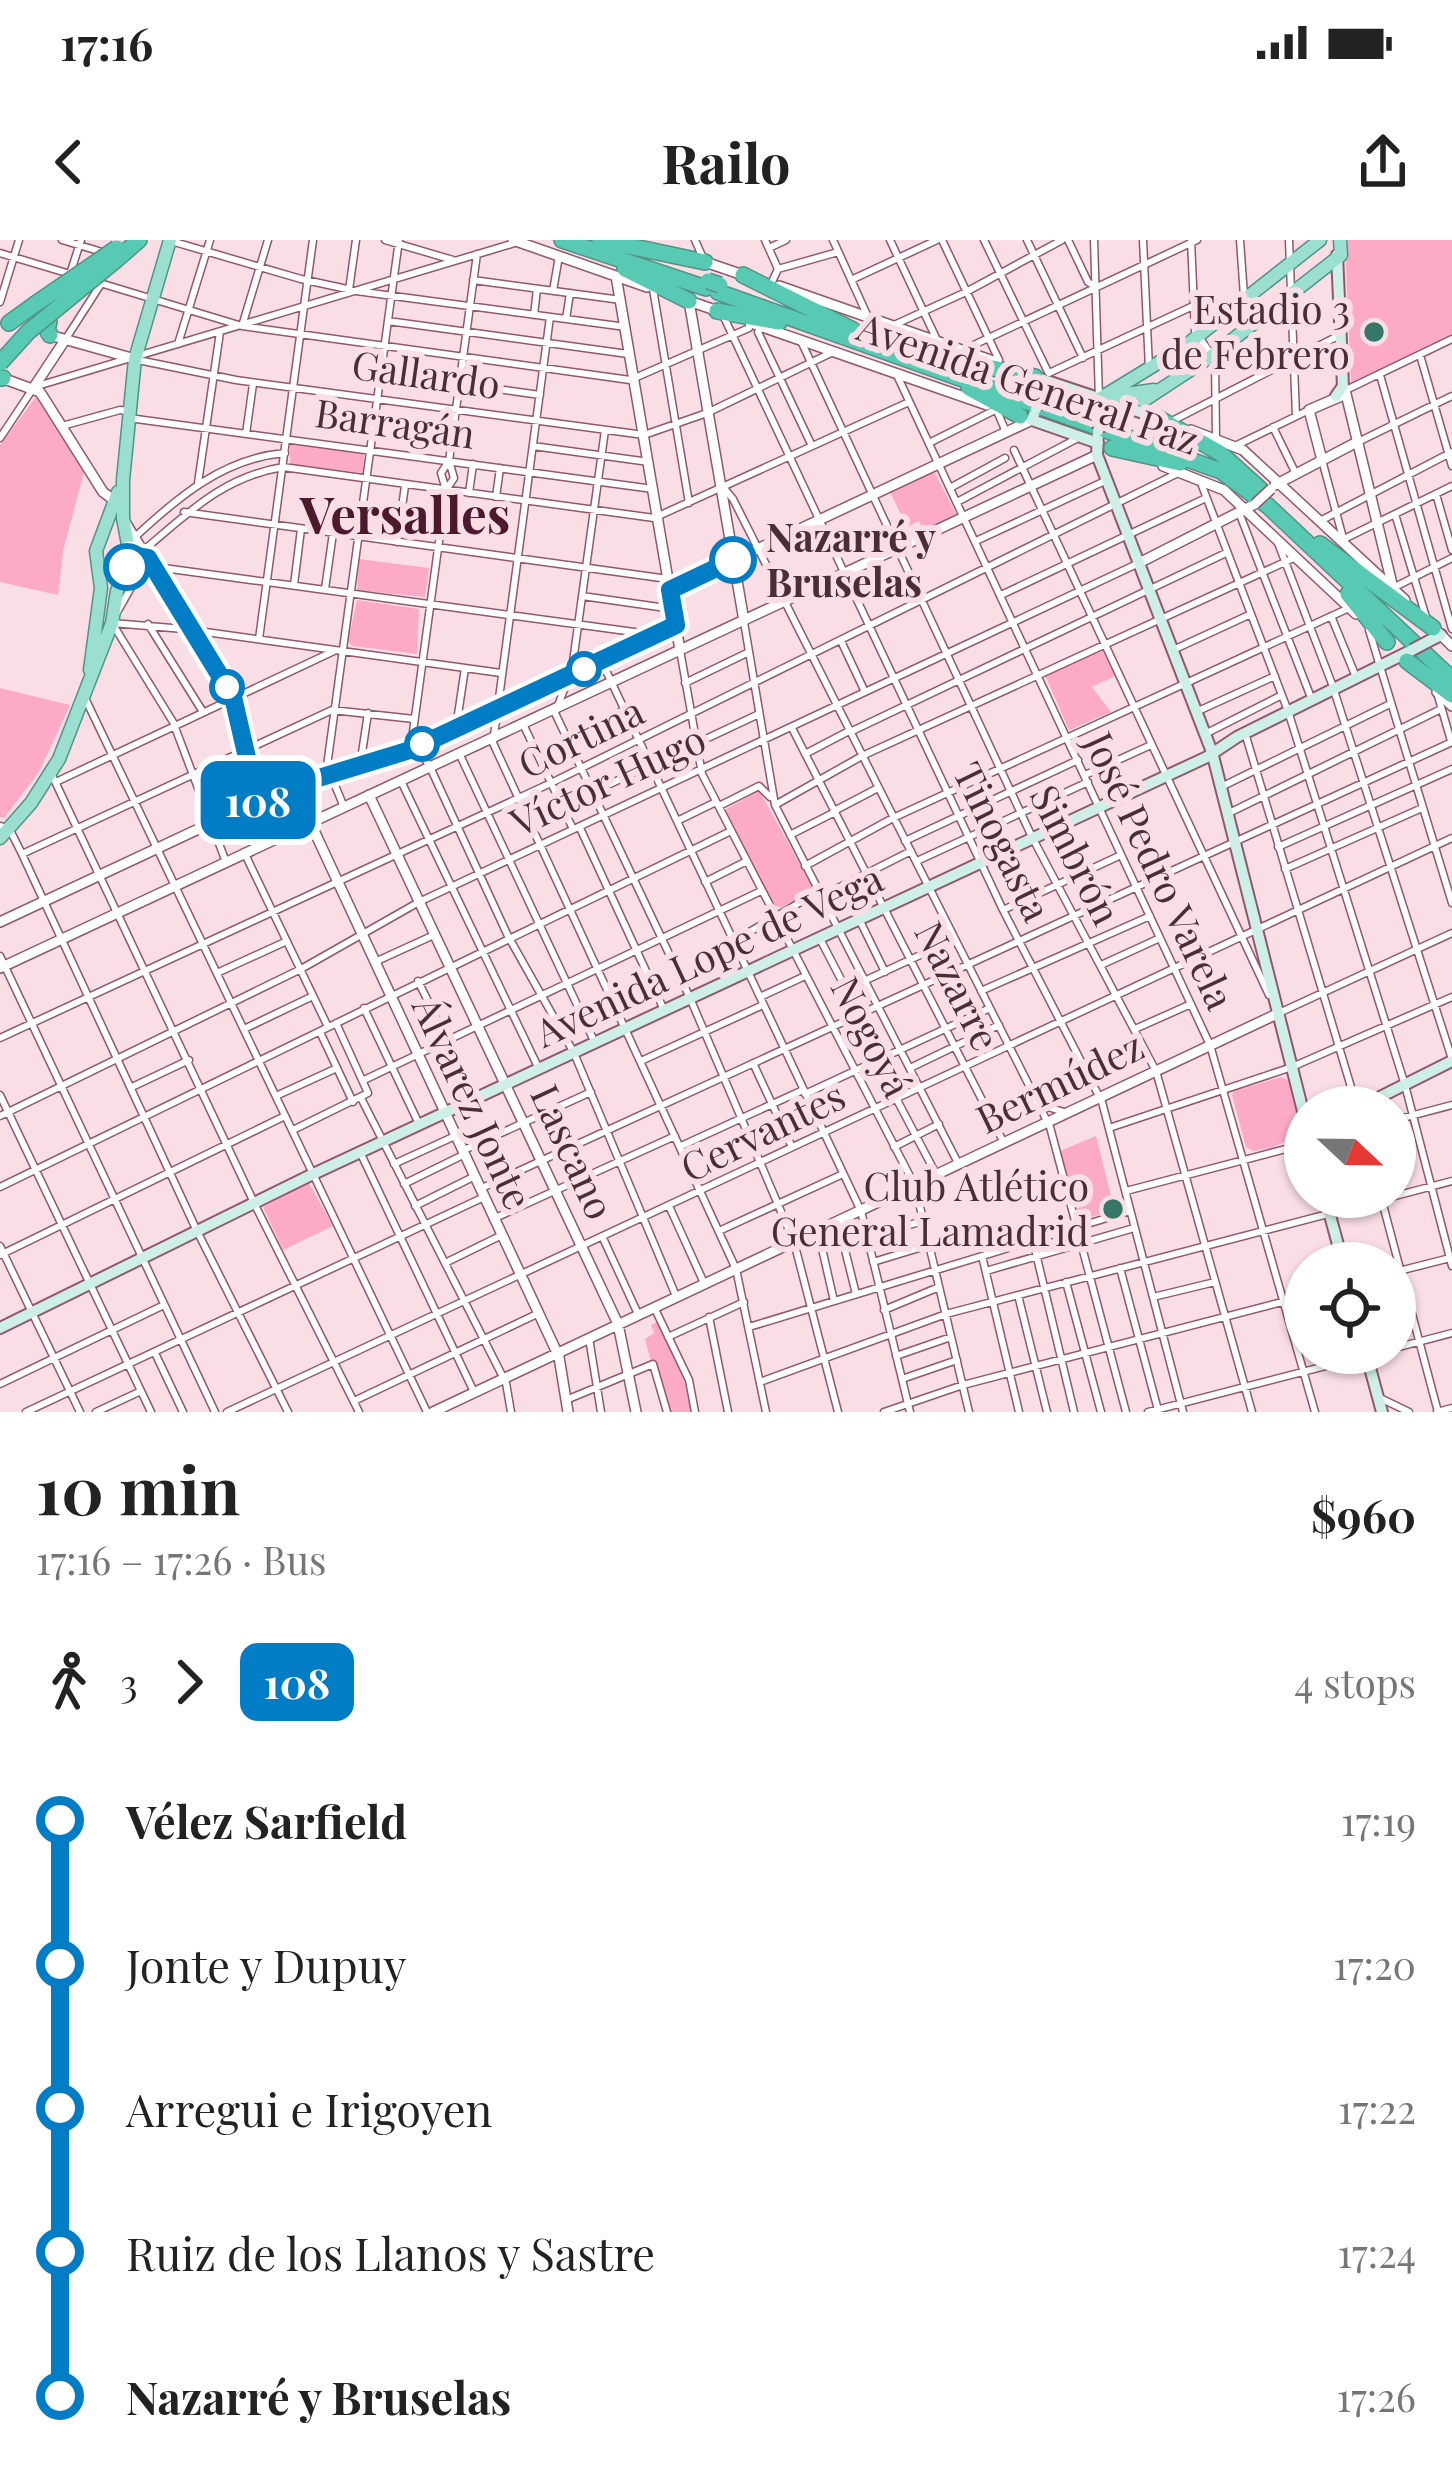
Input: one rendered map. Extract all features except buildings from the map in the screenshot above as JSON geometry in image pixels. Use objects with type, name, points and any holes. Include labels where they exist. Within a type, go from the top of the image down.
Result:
[{"type":"highway","points":[[4,322],[71,275],[139,240]]},
{"type":"highway","name":"Avenida General Paz","points":[[590,240],[861,338],[900,360],[1190,457],[1257,497],[1452,670]]},
{"type":"highway","points":[[600,240],[861,338]]},
{"type":"highway","points":[[561,245],[693,302]]},
{"type":"highway","name":"Avenida General Paz","points":[[561,245],[717,286]]},
{"type":"highway","points":[[55,331],[100,282],[115,254]]},
{"type":"highway","points":[[0,348],[31,316],[115,254]]},
{"type":"highway","points":[[1,374],[28,332],[115,254]]},
{"type":"highway","points":[[900,360],[1043,381]]},
{"type":"highway","points":[[900,360],[1029,415]]},
{"type":"highway","points":[[1148,399],[1220,453],[1257,497]]},
{"type":"highway","points":[[1094,440],[1195,467],[1257,497]]},
{"type":"highway","points":[[1307,538],[1439,630]]},
{"type":"highway","points":[[1307,538],[1388,642]]},
{"type":"highway","name":"Avenida General Paz","points":[[1307,538],[1452,679]]},
{"type":"highway","points":[[1406,655],[1445,693]]},
{"type":"main road","points":[[98,571],[112,579],[143,557],[128,529],[123,480],[135,359],[170,240]]},
{"type":"main road","points":[[1104,405],[1148,399],[1198,337],[1320,240]]},
{"type":"main road","points":[[1029,415],[1043,381],[1104,405],[1148,399],[1213,355],[1339,247]]},
{"type":"main road","points":[[1339,247],[1343,393]]},
{"type":"main road","points":[[1339,247],[1343,393]]},
{"type":"main road","points":[[1104,405],[1094,440],[1212,752],[1297,1086]]},
{"type":"main road","name":"Avenida General Paz","points":[[1029,415],[1094,440]]},
{"type":"main road","points":[[107,627],[95,556],[123,480]]},
{"type":"main road","points":[[103,533],[128,529]]},
{"type":"main road","points":[[2,830],[54,777],[123,575]]},
{"type":"main road","name":"Avenida Lope de Vega","points":[[0,1328],[314,1174],[1166,775],[1406,655],[1439,630]]},
{"type":"main road","points":[[2,830],[46,768],[83,692]]},
{"type":"main road","points":[[1405,1085],[1452,1060]]},
{"type":"main road","points":[[1374,1374],[1382,1412]]},
{"type":"street","points":[[0,302],[19,240]]},
{"type":"street","points":[[0,438],[34,387],[55,331],[102,284],[115,254],[62,240]]},
{"type":"street","points":[[170,240],[351,291],[626,327]]},
{"type":"street","points":[[178,344],[210,240]]},
{"type":"street","points":[[242,326],[268,240]]},
{"type":"street","points":[[259,639],[313,240]]},
{"type":"street","points":[[351,291],[356,240]]},
{"type":"street","points":[[385,240],[456,261]]},
{"type":"street","points":[[644,240],[717,286],[771,284],[1043,381]]},
{"type":"street","name":"Tinogasta","points":[[695,240],[733,336],[968,838],[1100,1097],[1181,1408]]},
{"type":"street","points":[[771,284],[778,269],[767,244],[786,240]]},
{"type":"street","points":[[833,240],[868,317]]},
{"type":"street","points":[[890,240],[937,341]]},
{"type":"street","points":[[851,280],[940,240],[1000,364]]},
{"type":"street","points":[[984,240],[1024,321],[1043,381]]},
{"type":"street","points":[[1027,240],[1083,358]]},
{"type":"street","points":[[892,326],[1065,240],[1096,287]]},
{"type":"street","points":[[1094,240],[1104,405]]},
{"type":"street","points":[[1143,240],[1148,399]]},
{"type":"street","points":[[1240,240],[1244,300]]},
{"type":"street","points":[[1289,240],[1296,416]]},
{"type":"street","points":[[135,359],[516,241]]},
{"type":"street","name":"Avenida General Paz","points":[[516,241],[561,245],[616,276],[693,302],[717,286],[754,327],[833,352],[900,360],[997,410],[1029,415]]},
{"type":"street","points":[[964,350],[1193,241],[1193,306],[1198,337],[1213,355],[1216,438]]},
{"type":"street","points":[[344,807],[328,776],[340,650],[398,242]]},
{"type":"street","points":[[0,253],[70,274],[80,243]]},
{"type":"street","points":[[554,291],[561,245]]},
{"type":"street","points":[[778,269],[838,252]]},
{"type":"street","points":[[477,254],[449,461],[454,474],[446,490],[412,739],[430,767],[508,936],[574,1053],[676,1296]]},
{"type":"street","points":[[717,286],[715,274],[706,298],[693,302],[696,352],[775,805]]},
{"type":"street","name":"Nogoyá","points":[[616,276],[701,771],[914,1186],[969,1412]]},
{"type":"street","points":[[473,280],[621,300]]},
{"type":"street","points":[[102,284],[242,326],[634,380],[754,327],[812,446]]},
{"type":"street","points":[[534,315],[537,289]]},
{"type":"street","points":[[652,289],[688,503]]},
{"type":"street","points":[[566,319],[570,293]]},
{"type":"street","points":[[1043,381],[1193,306]]},
{"type":"street","points":[[550,317],[493,737],[736,1269],[766,1412]]},
{"type":"street","points":[[388,321],[630,354]]},
{"type":"street","name":"Gallardo","points":[[4,322],[55,331],[112,359],[644,435],[707,413],[833,352]]},
{"type":"street","points":[[198,484],[220,332]]},
{"type":"street","points":[[1148,399],[1216,398],[1341,335]]},
{"type":"street","points":[[1237,446],[1452,339]]},
{"type":"street","name":"Simbrón","points":[[801,340],[1032,837],[1156,1071],[1252,1412]]},
{"type":"street","points":[[1420,355],[1452,466]]},
{"type":"street","points":[[34,387],[112,359]]},
{"type":"street","name":"José Pedro Varela","points":[[900,360],[909,401],[928,443],[1210,1045],[1284,1305]]},
{"type":"street","points":[[381,373],[539,395]]},
{"type":"street","points":[[1,374],[34,387],[103,492],[116,501]]},
{"type":"street","points":[[1380,374],[1434,567],[1439,630]]},
{"type":"street","points":[[246,434],[253,382]]},
{"type":"street","points":[[1343,393],[1393,588]]},
{"type":"street","points":[[1357,442],[1452,396]]},
{"type":"street","points":[[1148,399],[1237,446],[1257,497],[1262,571],[1312,700]]},
{"type":"street","points":[[107,627],[143,557],[184,512],[227,485],[283,467],[658,518],[909,401]]},
{"type":"street","name":"Barragán","points":[[62,426],[120,410],[207,429],[653,489]]},
{"type":"street","points":[[928,443],[997,410],[1006,432]]},
{"type":"street","points":[[1309,410],[1343,540]]},
{"type":"street","points":[[184,512],[586,567],[669,584],[820,520],[1006,432],[1029,415]]},
{"type":"street","points":[[374,425],[452,435]]},
{"type":"street","points":[[1273,427],[1295,474]]},
{"type":"street","points":[[605,430],[578,625],[569,675],[555,709],[690,998],[794,1242],[838,1412]]},
{"type":"street","points":[[957,502],[1023,468],[1094,440]]},
{"type":"street","points":[[215,1412],[2,963],[555,709],[679,644],[743,621],[1031,486],[1094,440]]},
{"type":"street","name":"Avenida General Paz","points":[[1094,440],[1220,488],[1257,497],[1290,559],[1406,655]]},
{"type":"street","name":"Víctor Hugo","points":[[4,1114],[301,969],[419,902],[1216,525],[1295,474],[1357,442]]},
{"type":"street","points":[[532,446],[649,462]]},
{"type":"street","points":[[1013,450],[1278,1010]]},
{"type":"street","points":[[128,529],[198,484],[243,463],[284,453]]},
{"type":"street","points":[[1320,521],[1450,453]]},
{"type":"street","points":[[950,488],[1005,458]]},
{"type":"street","points":[[469,493],[473,464]]},
{"type":"street","points":[[496,497],[500,468]]},
{"type":"street","name":"Cortina","points":[[0,1038],[551,783],[1179,472]]},
{"type":"street","points":[[1201,479],[1288,711],[1405,1085]]},
{"type":"street","points":[[976,542],[1107,480]]},
{"type":"street","points":[[397,542],[405,485]]},
{"type":"street","points":[[1343,540],[1452,486]]},
{"type":"street","points":[[723,488],[1048,1122],[1126,1412]]},
{"type":"street","points":[[1393,588],[1452,554],[1436,494]]},
{"type":"street","points":[[1001,595],[1206,497]]},
{"type":"street","points":[[1257,497],[1320,521],[1452,646]]},
{"type":"street","points":[[1395,514],[1414,577],[1439,630]]},
{"type":"street","points":[[294,585],[302,529]]},
{"type":"street","points":[[325,590],[333,533]]},
{"type":"street","points":[[805,754],[1227,552]]},
{"type":"street","points":[[143,557],[267,582],[655,635],[679,644]]},
{"type":"street","points":[[143,557],[233,697],[267,842]]},
{"type":"street","points":[[775,805],[862,756],[1290,559],[1452,1060]]},
{"type":"street","points":[[582,596],[673,609]]},
{"type":"street","points":[[805,866],[893,818],[1349,608]]},
{"type":"street","points":[[1173,650],[1251,614]]},
{"type":"street","points":[[1331,616],[1356,677]]},
{"type":"street","points":[[107,627],[148,624],[502,673]]},
{"type":"street","points":[[148,624],[203,712]]},
{"type":"street","points":[[0,922],[257,801],[418,746],[676,625]]},
{"type":"street","points":[[1369,626],[1452,903]]},
{"type":"street","points":[[107,627],[174,725],[208,825],[226,862]]},
{"type":"street","points":[[841,640],[866,693]]},
{"type":"street","points":[[340,650],[54,777],[254,1203],[359,1412]]},
{"type":"street","points":[[685,683],[749,652]]},
{"type":"street","points":[[601,660],[861,1211],[909,1408]]},
{"type":"street","points":[[457,728],[465,668]]},
{"type":"street","points":[[1196,712],[1275,676]]},
{"type":"street","points":[[83,692],[430,1412]]},
{"type":"street","points":[[26,1412],[425,1226],[543,1160],[1452,743],[1445,693]]},
{"type":"street","points":[[1205,734],[1282,695]]},
{"type":"street","points":[[1221,787],[1390,704]]},
{"type":"street","points":[[1228,814],[1447,707]]},
{"type":"street","points":[[22,854],[335,709],[414,719]]},
{"type":"street","points":[[568,739],[625,710]]},
{"type":"street","points":[[360,766],[368,713]]},
{"type":"street","points":[[595,791],[759,714]]},
{"type":"street","points":[[523,724],[609,890],[664,1010]]},
{"type":"street","name":"Nazarre","points":[[791,728],[1004,1143]]},
{"type":"street","points":[[1245,733],[1352,1086]]},
{"type":"street","points":[[916,862],[1151,745]]},
{"type":"street","points":[[459,753],[596,1043]]},
{"type":"street","points":[[905,841],[1078,760]]},
{"type":"street","points":[[1278,848],[1452,769]]},
{"type":"street","points":[[401,781],[539,1069]]},
{"type":"street","points":[[677,821],[756,787],[764,788],[959,1165]]},
{"type":"street","points":[[790,836],[878,788]]},
{"type":"street","name":"Lascano","points":[[369,795],[619,1324],[636,1412]]},
{"type":"street","points":[[1285,869],[1422,808]]},
{"type":"street","name":"Álvarez Jonte","points":[[310,822],[557,1354],[567,1406]]},
{"type":"street","points":[[2,830],[22,854],[197,1231],[288,1412]]},
{"type":"street","points":[[0,1187],[731,831]]},
{"type":"street","name":"Cervantes","points":[[227,1412],[1452,838]]},
{"type":"street","points":[[734,942],[911,851]]},
{"type":"street","points":[[244,852],[313,996],[364,1080],[361,1098]]},
{"type":"street","points":[[1003,910],[1121,855]]},
{"type":"street","points":[[705,882],[747,861]]},
{"type":"street","points":[[364,1080],[762,890]]},
{"type":"street","points":[[982,991],[1150,916]]},
{"type":"street","points":[[859,919],[885,971]]},
{"type":"street","name":"Bermúdez","points":[[430,1412],[450,1408],[474,1392],[1278,1010],[1452,933]]},
{"type":"street","points":[[374,962],[434,935]]},
{"type":"street","points":[[819,938],[859,1014]]},
{"type":"street","points":[[1101,965],[1160,938]]},
{"type":"street","points":[[864,981],[956,939]]},
{"type":"street","points":[[217,974],[287,941]]},
{"type":"street","points":[[641,1061],[805,976]]},
{"type":"street","points":[[418,981],[476,1098]]},
{"type":"street","points":[[244,1029],[313,996]]},
{"type":"street","points":[[1109,1128],[1292,1067],[1452,997]]},
{"type":"street","points":[[1136,1029],[1191,1004]]},
{"type":"street","points":[[364,1008],[419,1125]]},
{"type":"street","points":[[681,1147],[990,1008]]},
{"type":"street","points":[[910,1068],[999,1025]]},
{"type":"street","points":[[320,1032],[337,1068],[361,1098],[504,1378],[512,1412]]},
{"type":"street","points":[[131,1087],[189,1060]]},
{"type":"street","points":[[753,1063],[792,1148]]},
{"type":"street","points":[[276,1096],[337,1068]]},
{"type":"street","points":[[404,1184],[590,1092]]},
{"type":"street","points":[[0,1095],[4,1114],[151,1412]]},
{"type":"street","points":[[293,1130],[361,1098]]},
{"type":"street","points":[[896,1098],[937,1176]]},
{"type":"street","points":[[992,1119],[1032,1102],[1067,1113]]},
{"type":"street","points":[[1416,1115],[1452,1105]]},
{"type":"street","points":[[80,1412],[1,1251],[285,1116]]},
{"type":"street","points":[[894,1147],[939,1124]]},
{"type":"street","points":[[1416,1128],[1451,1260],[1416,1267]]},
{"type":"street","points":[[394,1164],[454,1136]]},
{"type":"street","points":[[492,1219],[675,1136]]},
{"type":"street","points":[[1126,1191],[1284,1150]]},
{"type":"street","points":[[361,1152],[474,1392]]},
{"type":"street","points":[[719,1231],[843,1174]]},
{"type":"street","points":[[415,1206],[473,1177]]},
{"type":"street","points":[[1416,1191],[1452,1181]]},
{"type":"street","points":[[669,1206],[704,1283]]},
{"type":"street","points":[[749,1327],[1130,1211]]},
{"type":"street","points":[[760,1382],[946,1314],[1310,1218]]},
{"type":"street","points":[[867,1238],[923,1221]]},
{"type":"street","points":[[838,1222],[856,1294]]},
{"type":"street","points":[[986,1271],[1135,1228]]},
{"type":"street","points":[[818,1232],[834,1300]]},
{"type":"street","points":[[602,1236],[638,1314]]},
{"type":"street","points":[[445,1262],[500,1237]]},
{"type":"street","points":[[1033,1240],[1074,1412]]},
{"type":"street","points":[[873,1262],[929,1245]]},
{"type":"street","points":[[982,1256],[1019,1412]]},
{"type":"street","points":[[1120,1268],[1159,1411]]},
{"type":"street","points":[[1066,1282],[1101,1412]]},
{"type":"street","points":[[1153,1297],[1216,1282]]},
{"type":"street","points":[[884,1310],[939,1287]]},
{"type":"street","points":[[1018,1295],[1047,1412]]},
{"type":"street","points":[[668,1336],[744,1302]]},
{"type":"street","points":[[884,1412],[909,1408],[1009,1372],[1283,1302]]},
{"type":"street","points":[[0,1384],[164,1305]]},
{"type":"street","points":[[654,1307],[688,1380],[695,1412]]},
{"type":"street","points":[[354,1401],[537,1314]]},
{"type":"street","points":[[709,1317],[728,1412]]},
{"type":"street","points":[[1416,1332],[1437,1412],[1452,1408]]},
{"type":"street","points":[[1416,1343],[1452,1333]]},
{"type":"street","points":[[896,1356],[951,1337]]},
{"type":"street","points":[[589,1339],[602,1412]]},
{"type":"street","points":[[155,1353],[183,1412]]},
{"type":"street","points":[[902,1379],[957,1360]]},
{"type":"street","points":[[567,1406],[653,1364],[668,1412]]},
{"type":"street","points":[[1148,1412],[1181,1408],[1292,1374]]},
{"type":"street","name":"José Pedro Varela","points":[[1304,1374],[1315,1412]]},
{"type":"street","points":[[96,1412],[141,1390]]},
{"type":"street","points":[[1378,1398],[1408,1412]]},
{"type":"shaded area","points":[[1345,240],[1452,240],[1452,337],[1351,383]]},
{"type":"shaded area","points":[[36,397],[84,472],[63,551],[58,595],[0,582],[0,445]]},
{"type":"shaded area","points":[[290,444],[364,453],[363,473],[290,464]]},
{"type":"shaded area","points":[[934,471],[957,516],[924,531],[919,521],[907,527],[890,492]]},
{"type":"shaded area","points":[[359,559],[429,568],[425,597],[357,590]]},
{"type":"shaded area","points":[[357,600],[419,609],[417,654],[352,646],[348,641]]},
{"type":"shaded area","points":[[1103,651],[1115,676],[1092,687],[1111,712],[1069,730],[1045,675]]},
{"type":"shaded area","points":[[0,688],[70,705],[39,772],[4,818],[0,817]]},
{"type":"shaded area","points":[[759,790],[812,886],[811,892],[781,907],[775,906],[725,810]]},
{"type":"shaded area","points":[[1281,1077],[1288,1080],[1290,1086],[1284,1086],[1284,1142],[1253,1151],[1246,1147],[1234,1091]]},
{"type":"shaded area","name":"Club Atlético General Lamadrid","points":[[1096,1136],[1111,1196],[1117,1196],[1120,1208],[1078,1221],[1060,1151]]},
{"type":"shaded area","points":[[309,1183],[333,1226],[283,1250],[263,1207]]},
{"type":"shaded area","points":[[657,1322],[684,1379],[691,1412],[670,1412],[657,1364],[651,1362],[645,1339],[654,1333],[651,1325]]},
{"type":"bus line","name":"108","points":[[127,567],[130,555],[148,558],[232,694],[257,801],[410,750],[676,625],[670,590],[733,560]]},
{"type":"place","name":"Estadio 3 de Febrero","points":[[1374,332]]},
{"type":"place","name":"Nazarré y Bruselas","points":[[733,560]]},
{"type":"place","name":"Club Atlético General Lamadrid","points":[[1113,1209]]},
{"type":"district","name":"Versalles","points":[[405,516]]}]
